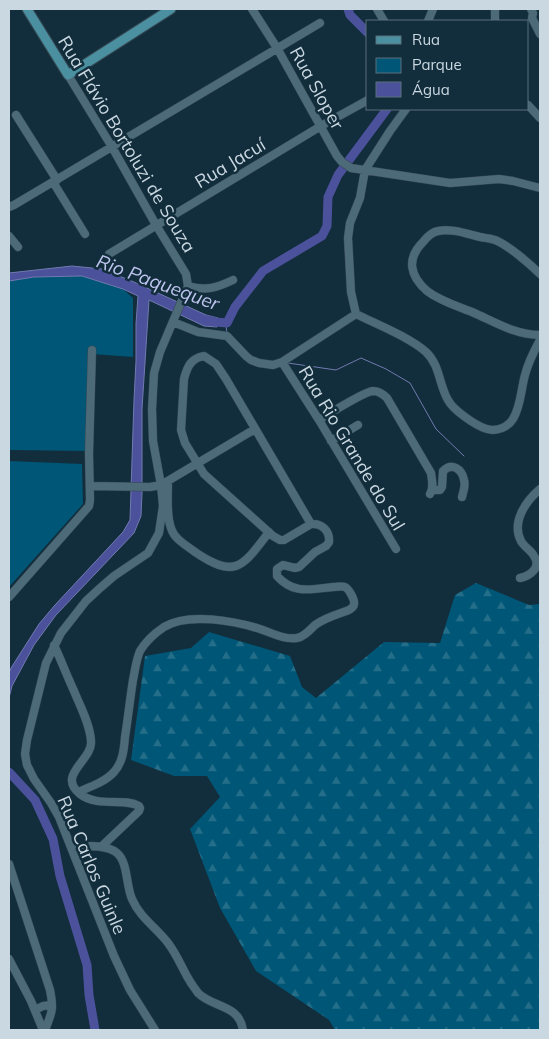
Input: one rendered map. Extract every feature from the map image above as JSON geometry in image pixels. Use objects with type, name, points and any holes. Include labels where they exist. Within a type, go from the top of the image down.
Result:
[{"type":"main road","name":"Rua Flávio Bortoluzi de Souza","points":[[27,9],[68,75]]},
{"type":"main road","points":[[68,75],[171,9]]},
{"type":"street","name":"Rua Sloper","points":[[252,9],[277,48],[337,156],[351,168],[450,183],[499,179],[540,188]]},
{"type":"street","points":[[377,9],[383,20]]},
{"type":"street","points":[[531,9],[533,13],[532,18],[540,34]]},
{"type":"street","points":[[10,208],[320,24]]},
{"type":"street","name":"Rua Flávio Bortoluzi de Souza","points":[[68,75],[186,274],[188,286]]},
{"type":"street","name":"Rua Jacuí","points":[[109,254],[321,126],[366,101]]},
{"type":"street","points":[[529,106],[540,118]]},
{"type":"street","points":[[356,314],[352,292],[348,238],[350,223],[362,190],[365,170],[405,110]]},
{"type":"street","points":[[16,115],[85,234]]},
{"type":"street","points":[[540,274],[494,240],[461,232],[437,231],[430,234],[419,245],[412,257],[413,273],[423,286],[438,298],[514,331],[530,335],[540,335]]},
{"type":"street","points":[[9,236],[18,247]]},
{"type":"street","points":[[233,280],[208,289],[188,286],[157,362],[152,390],[153,441],[165,483],[171,529],[178,539],[213,563],[226,567],[241,564],[250,556],[269,532]]},
{"type":"street","points":[[356,314],[410,341],[428,354],[434,362],[449,402],[464,416],[487,429],[496,430],[505,427],[513,420],[530,360],[540,340]]},
{"type":"street","points":[[174,319],[198,332],[227,336],[251,360],[273,365],[282,362],[356,314]]},
{"type":"street","points":[[9,597],[89,506],[92,350]]},
{"type":"street","points":[[78,792],[110,776],[120,765],[139,653],[151,638],[164,628],[178,621],[224,620],[296,639],[301,638],[321,621],[350,610],[355,603],[345,587],[298,590],[285,584],[277,576],[277,569],[283,565],[299,567],[315,552],[326,546],[329,542],[328,534],[323,527],[311,524],[284,540],[277,539],[204,474],[185,443],[181,430],[184,379],[189,364],[193,360],[204,356],[216,364],[311,524]]},
{"type":"street","name":"Rua Rio Grande do Sul","points":[[282,362],[396,549]]},
{"type":"street","points":[[319,420],[366,393],[376,391],[382,394],[387,398],[431,473],[431,492],[440,490],[442,487],[443,471],[448,467],[452,467],[458,470],[465,481],[462,497]]},
{"type":"street","points":[[331,441],[358,425]]},
{"type":"street","points":[[90,486],[150,487],[165,483],[255,430]]},
{"type":"street","name":"Rua Carlos Guinle","points":[[155,1030],[130,990],[59,818],[34,779],[25,759],[27,740],[46,663],[54,645],[70,621],[99,589],[114,576],[145,555],[152,547],[159,533],[165,483]]},
{"type":"street","points":[[520,578],[531,574],[537,564],[536,558],[521,540],[519,530],[520,516],[525,504],[540,490]]},
{"type":"street","points":[[54,645],[82,711],[91,741],[87,754],[72,775],[72,780],[78,792],[83,796],[101,802],[134,804],[140,808],[101,847]]},
{"type":"street","points":[[72,847],[101,847],[118,854],[125,868],[127,887],[134,904],[142,916],[170,946],[191,984],[199,994],[232,1011],[239,1018],[243,1030]]},
{"type":"street","points":[[9,864],[50,990],[53,1010],[44,1030]]},
{"type":"street","points":[[9,959],[44,1030]]},
{"type":"street","points":[[35,1010],[43,1006],[52,1005]]},
{"type":"green space","points":[[82,276],[123,289],[133,298],[133,357],[92,354],[89,451],[9,450],[9,281],[34,277]]},
{"type":"green space","points":[[9,461],[82,464],[83,504],[9,587]]},
{"type":"green space","points":[[476,583],[529,605],[540,604],[540,1030],[335,1030],[329,1020],[256,971],[220,908],[190,829],[220,797],[207,776],[174,776],[131,760],[145,656],[191,648],[209,632],[290,656],[302,687],[316,698],[384,642],[440,643],[455,595]]},
{"type":"water","points":[[72,266],[102,269],[134,282],[206,315],[218,318],[217,327],[204,326],[149,300],[142,409],[141,516],[134,533],[56,615],[34,645],[12,686],[9,698],[9,673],[11,668],[39,624],[123,532],[130,520],[138,296],[123,289],[82,276],[34,277],[9,281],[9,273]]},
{"type":"waterway","name":"Rio Paquequer","points":[[348,9],[350,15],[366,31]]},
{"type":"waterway","name":"Rio Paquequer","points":[[207,320],[227,323],[235,307],[263,271],[322,236],[327,226],[328,197],[338,175],[386,110]]},
{"type":"waterway","points":[[227,323],[227,333]]},
{"type":"waterway","points":[[288,363],[336,370],[361,358],[386,369],[410,383],[436,429],[464,456]]},
{"type":"waterway","points":[[9,772],[35,800],[53,839],[60,876],[87,965],[89,995],[95,1030]]}]
